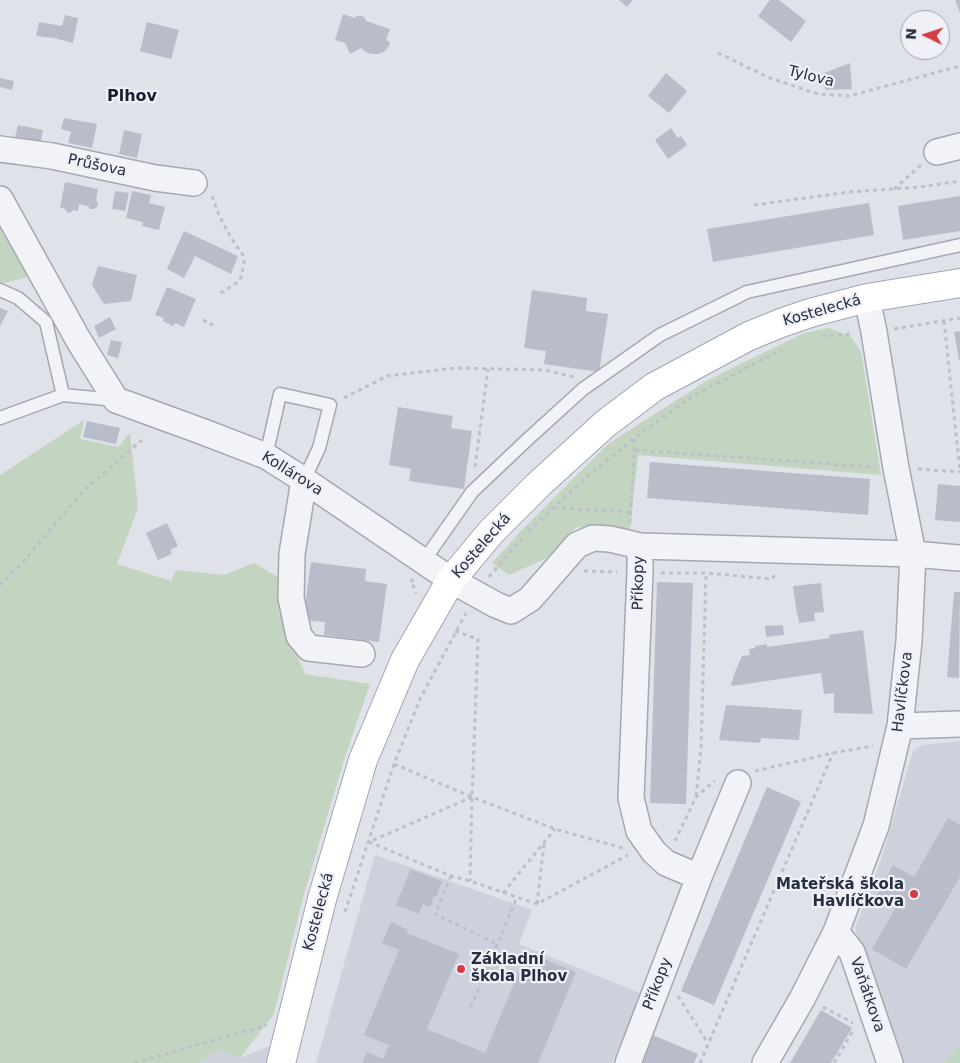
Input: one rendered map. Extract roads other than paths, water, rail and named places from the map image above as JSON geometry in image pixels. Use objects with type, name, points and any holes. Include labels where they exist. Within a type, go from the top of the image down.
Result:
[{"type":"main road","name":"Kostelecká","points":[[281,1063],[322,899],[363,760],[405,660],[451,580],[491,532],[538,485],[605,424],[654,388],[757,332],[803,316],[867,298],[960,283]]},
{"type":"street","name":"Průšova","points":[[0,149],[52,156],[202,186]]},
{"type":"street","points":[[0,199],[78,341],[116,400]]},
{"type":"street","name":"Havlíčkova","points":[[765,1063],[802,999],[836,932],[876,826],[898,734],[909,641],[913,554],[896,468],[867,298]]},
{"type":"street","name":"Kollárova","points":[[116,400],[266,456],[451,580],[496,606],[511,611],[530,599],[577,545],[593,538],[610,539],[635,545]]},
{"type":"street","points":[[304,480],[292,554],[292,598],[299,636],[309,648],[362,654]]},
{"type":"street","name":"Příkopy","points":[[699,877],[666,863],[654,852],[639,831],[630,798],[640,572],[635,545],[913,554],[960,558]]},
{"type":"street","points":[[898,734],[960,724]]},
{"type":"street","name":"Příkopy","points":[[628,1063],[736,778]]},
{"type":"street","name":"Vaňátkova","points":[[836,932],[852,952],[890,1063]]},
{"type":"lane","points":[[423,562],[472,492],[583,389],[660,335],[747,292],[960,246]]},
{"type":"lane","points":[[0,290],[18,298],[46,322],[63,396]]},
{"type":"lane","points":[[266,456],[280,394],[330,405],[319,448],[304,480]]},
{"type":"lane","name":"Kollárova","points":[[0,418],[63,396],[116,400]]},
{"type":"place","name":"Mateřská škola Havlíčkova","points":[[914,894]]},
{"type":"place","name":"Základní škola Plhov","points":[[461,969]]},
{"type":"district","name":"Plhov","points":[[132,97]]}]
